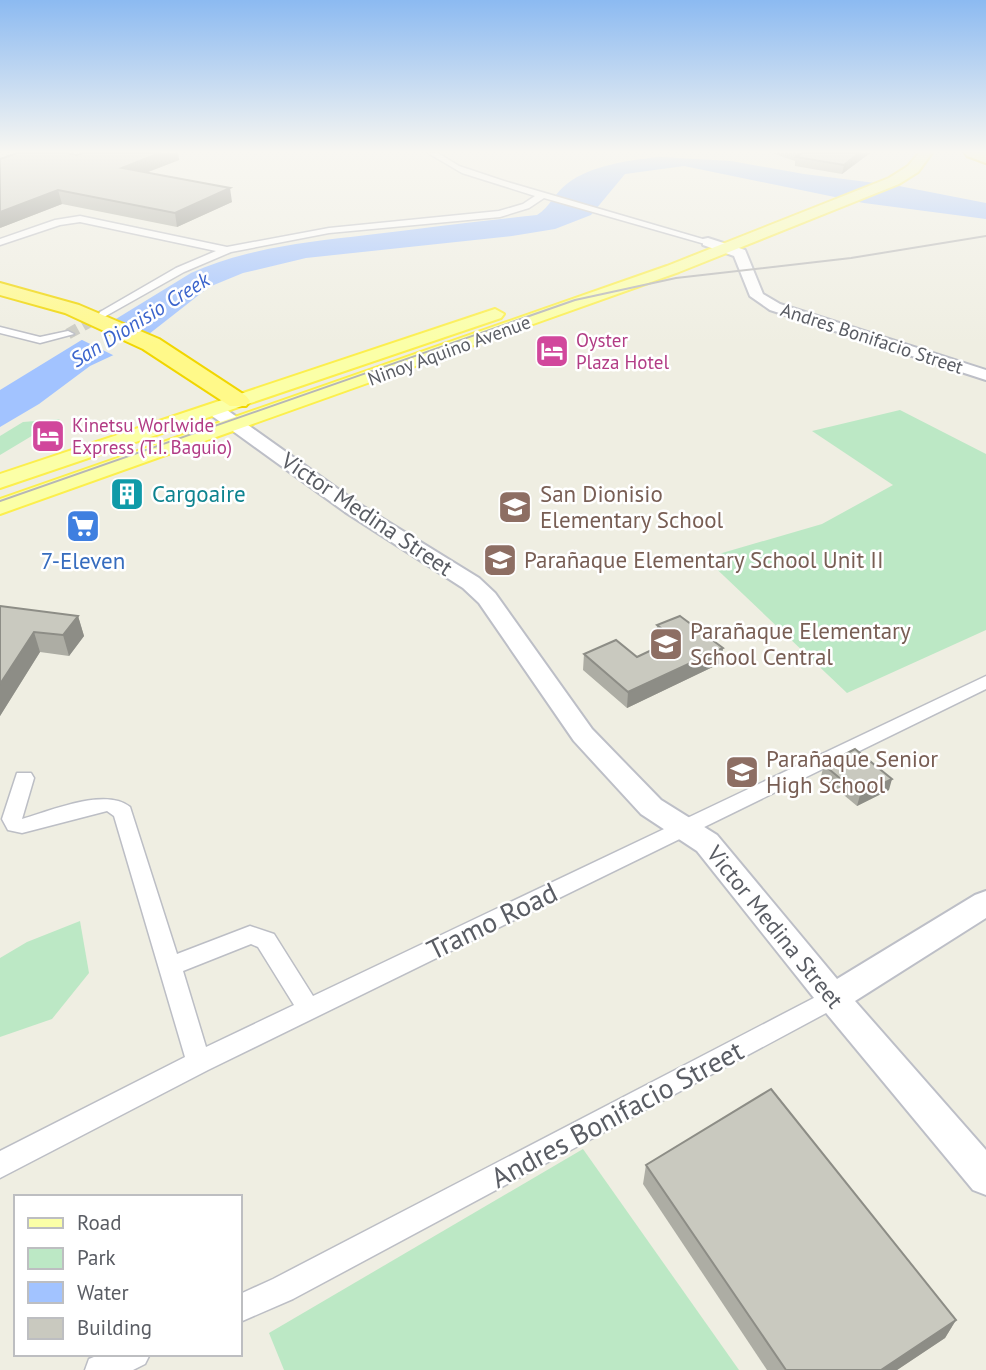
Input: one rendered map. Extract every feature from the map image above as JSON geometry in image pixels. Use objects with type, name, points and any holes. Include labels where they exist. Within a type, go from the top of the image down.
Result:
[{"type":"highway","points":[[0,289],[63,306],[91,326],[142,349],[238,401]]},
{"type":"highway","points":[[0,305],[91,326]]},
{"type":"highway","points":[[142,349],[214,409]]},
{"type":"main road","name":"Ninoy Aquino Avenue","points":[[0,507],[447,352],[710,248],[780,217]]},
{"type":"main road","name":"Ninoy Aquino Avenue","points":[[570,289],[710,248],[802,217]]},
{"type":"main road","name":"Andres Bonifacio Street","points":[[710,248],[742,261],[757,296],[775,307],[986,375]]},
{"type":"main road","name":"Ninoy Aquino Avenue","points":[[0,481],[507,310]]},
{"type":"main road","points":[[236,425],[238,401]]},
{"type":"main road","name":"Victor Medina Street","points":[[214,409],[352,508],[471,583],[499,612],[583,735],[651,807],[706,843],[833,998],[986,1177]]},
{"type":"main road","name":"Andres Bonifacio Street","points":[[833,998],[986,903]]},
{"type":"street","points":[[0,330],[40,340],[91,326],[179,271],[227,250],[301,234],[471,217]]},
{"type":"street","points":[[611,217],[628,225],[710,248]]},
{"type":"street","points":[[0,242],[58,222],[80,219],[227,250]]},
{"type":"street","name":"Tramo Road","points":[[0,1165],[199,1062],[986,682]]},
{"type":"street","points":[[24,778],[12,819],[15,825],[22,826],[107,804],[123,813],[199,1062]]},
{"type":"street","points":[[170,966],[250,935],[259,936],[266,940],[309,1009]]},
{"type":"street","name":"Andres Bonifacio Street","points":[[242,1307],[295,1283],[833,998]]},
{"type":"street","points":[[100,1370],[131,1356]]},
{"type":"green space","points":[[900,410],[986,454],[986,630],[847,693],[705,558],[822,524],[893,485],[812,431]]},
{"type":"green space","points":[[60,419],[0,455],[0,436],[23,422]]},
{"type":"green space","points":[[80,921],[89,973],[52,1019],[0,1037],[0,958],[27,942]]},
{"type":"green space","points":[[583,1149],[739,1370],[284,1370],[269,1333]]},
{"type":"water","name":"San Dionisio Creek","points":[[521,217],[586,217],[555,229],[306,258],[243,273],[209,287],[135,345],[90,366],[39,404],[0,427],[0,390],[191,273],[255,252]]},
{"type":"pier","points":[[113,318],[153,335],[137,348],[117,357],[78,338]]},
{"type":"building","points":[[0,606],[78,616],[63,635],[34,632],[0,684]]},
{"type":"building","points":[[680,616],[723,648],[628,692],[584,654],[616,640],[637,657],[675,639],[657,625]]},
{"type":"building","points":[[855,749],[892,779],[860,795],[824,765]]},
{"type":"building","points":[[771,1089],[956,1320],[881,1370],[786,1370],[646,1165]]},
{"type":"tunnel","points":[[68,334],[104,314]]},
{"type":"tram line","points":[[0,501],[575,300],[676,278],[851,258],[986,236]]},
{"type":"place","name":"Oyster Plaza Hotel","points":[[552,351]]},
{"type":"place","name":"Kinetsu Worlwide Express (T.I. Baguio)","points":[[48,436]]},
{"type":"place","name":"Cargoaire","points":[[127,494]]},
{"type":"place","name":"San Dionisio Elementary School","points":[[515,507]]},
{"type":"place","name":"7-Eleven","points":[[83,526]]},
{"type":"place","name":"Parañaque Elementary School Unit II","points":[[500,560]]},
{"type":"place","name":"Parañaque Elementary School Central","points":[[666,644]]},
{"type":"place","name":"Parañaque Senior High School","points":[[742,772]]}]
